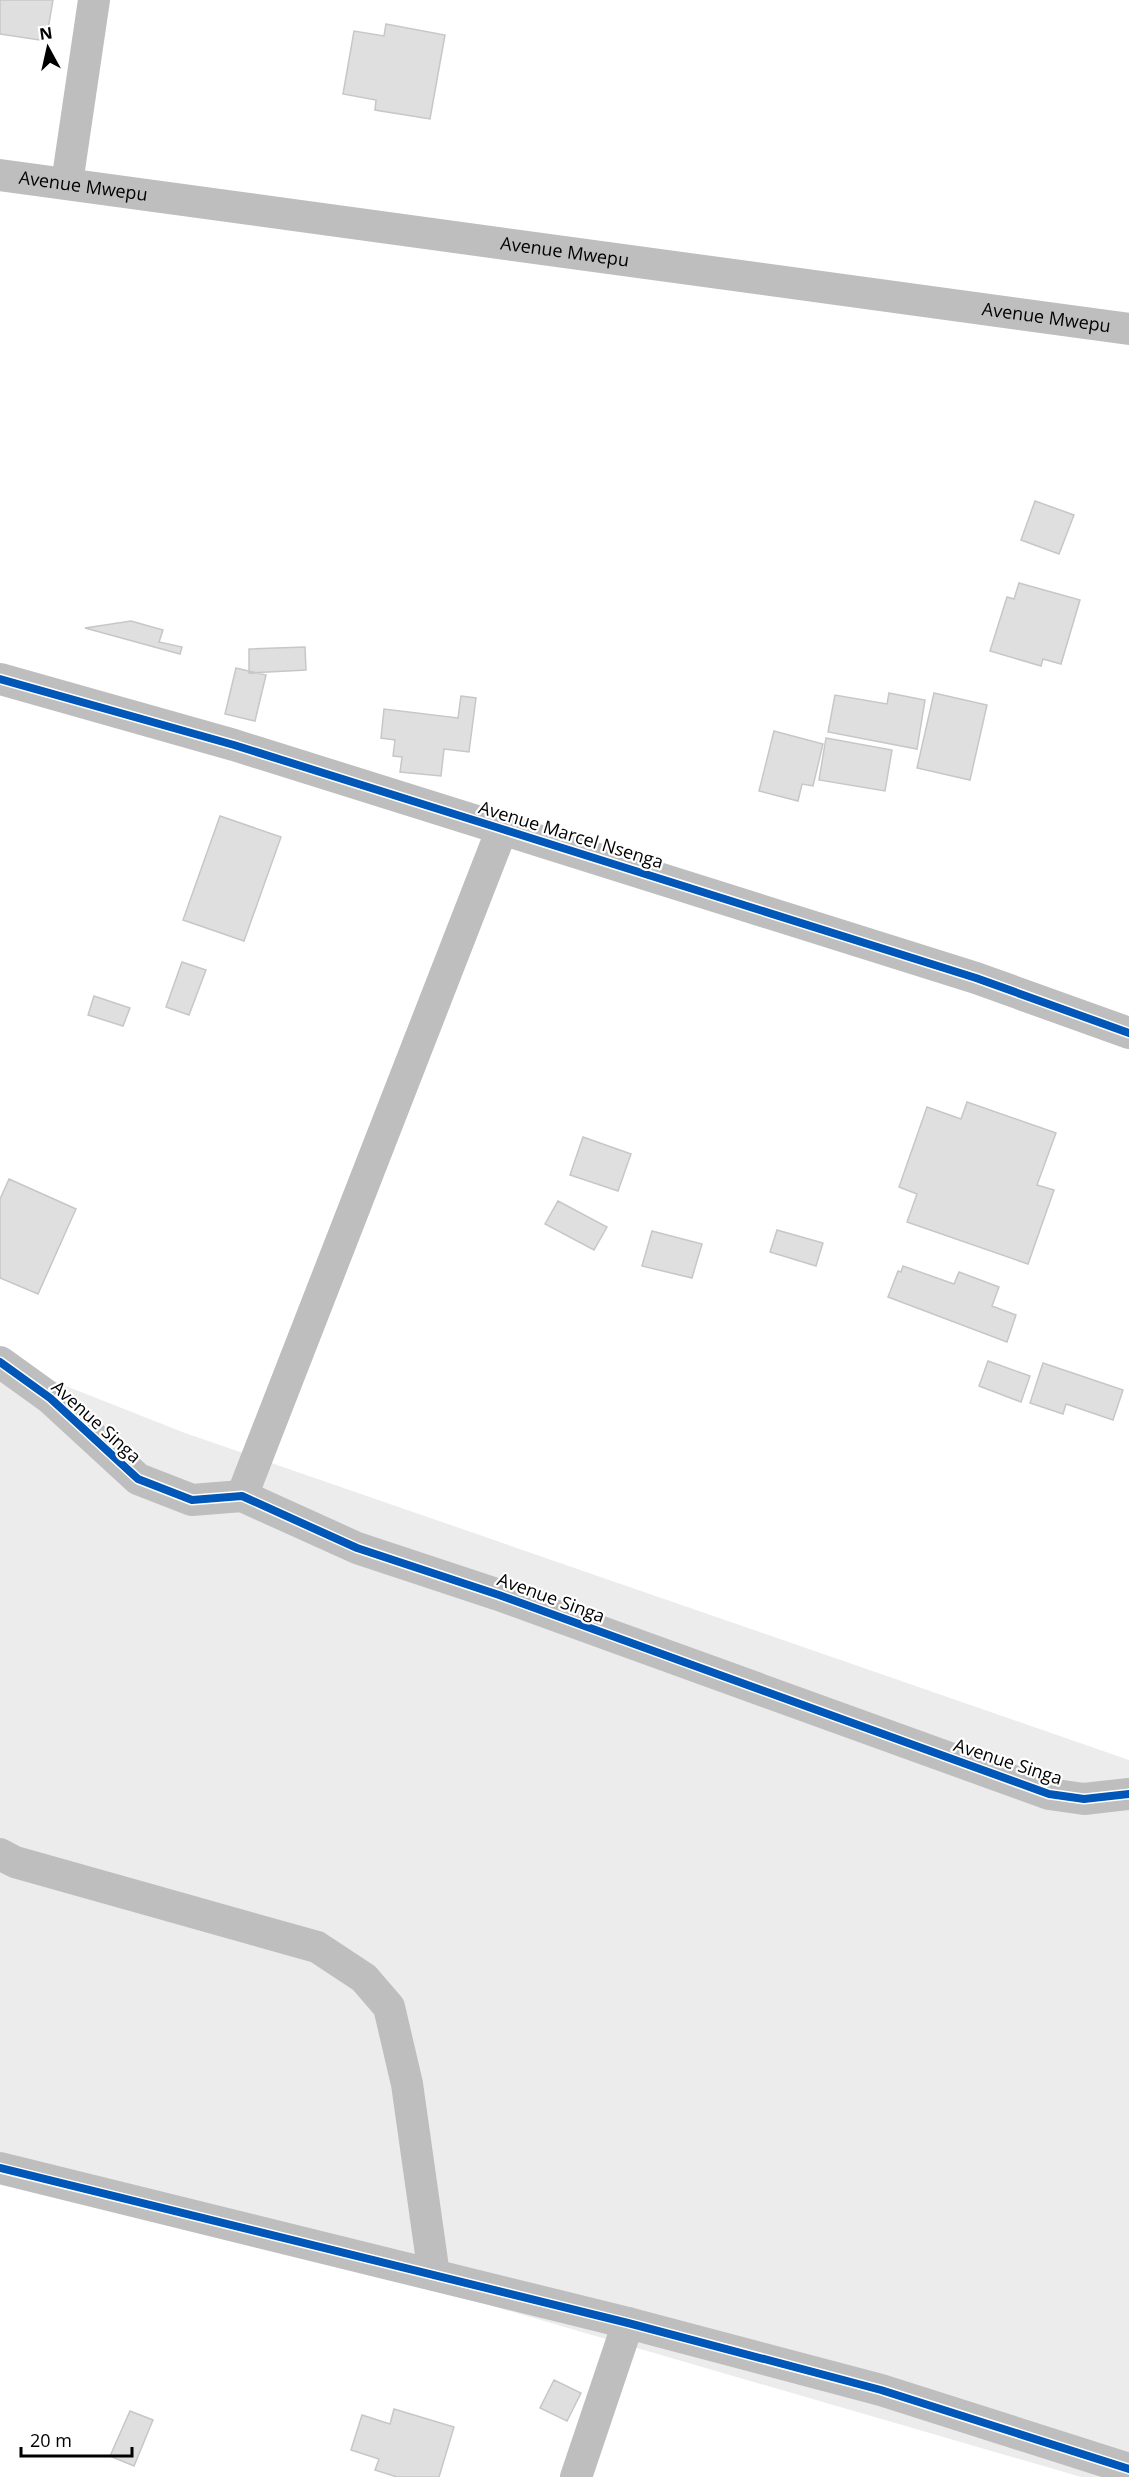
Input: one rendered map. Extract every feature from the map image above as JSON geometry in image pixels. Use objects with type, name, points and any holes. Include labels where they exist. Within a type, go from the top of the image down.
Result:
[{"type":"street","points":[[68,183],[94,0]]},
{"type":"street","name":"Avenue Mwepu","points":[[0,175],[1129,330]]},
{"type":"street","name":"Avenue Marcel Nsenga","points":[[0,679],[234,745],[502,829],[976,978],[1129,1033]]},
{"type":"street","points":[[242,1496],[502,829]]},
{"type":"street","name":"Avenue Singa","points":[[0,1362],[51,1398],[138,1479],[192,1500],[242,1496],[357,1548],[499,1595],[1015,1784],[1049,1794],[1084,1799],[1129,1794]]},
{"type":"street","points":[[0,1854],[15,1862],[317,1947],[364,1978],[389,2007],[407,2084],[434,2275]]},
{"type":"street","points":[[0,2168],[628,2323],[881,2390],[1129,2469]]},
{"type":"street","points":[[576,2477],[628,2323]]},
{"type":"shaded area","points":[[0,1360],[185,1433],[1129,1760],[1129,2477],[1081,2477],[0,2163]]},
{"type":"building","points":[[0,0],[53,0],[46,41],[0,34]]},
{"type":"building","points":[[386,24],[445,35],[430,119],[375,110],[376,100],[343,94],[354,31],[384,36]]},
{"type":"building","points":[[1035,501],[1074,515],[1059,554],[1021,540]]},
{"type":"building","points":[[1019,583],[1080,600],[1061,664],[1043,659],[1041,666],[990,651],[1007,597],[1014,599]]},
{"type":"building","points":[[131,621],[163,630],[159,642],[182,647],[180,654],[85,628]]},
{"type":"building","points":[[305,647],[306,670],[249,673],[249,649]]},
{"type":"building","points":[[236,668],[266,675],[255,721],[225,714]]},
{"type":"building","points":[[889,693],[925,700],[917,749],[828,732],[835,695],[887,704]]},
{"type":"building","points":[[934,693],[987,705],[970,780],[917,768]]},
{"type":"building","points":[[461,696],[476,698],[469,752],[444,749],[441,776],[400,772],[402,757],[393,756],[395,740],[381,738],[384,709],[458,718]]},
{"type":"building","points":[[774,731],[823,744],[813,786],[802,784],[798,801],[759,791]]},
{"type":"building","points":[[826,738],[892,750],[885,791],[819,780]]},
{"type":"building","points":[[220,816],[281,837],[244,941],[183,920]]},
{"type":"building","points":[[182,962],[206,970],[189,1015],[166,1007]]},
{"type":"building","points":[[94,996],[130,1008],[123,1026],[88,1015]]},
{"type":"building","points":[[967,1102],[1056,1133],[1037,1185],[1054,1190],[1028,1264],[907,1222],[917,1194],[899,1187],[927,1107],[961,1119]]},
{"type":"building","points":[[583,1137],[631,1154],[618,1191],[570,1175]]},
{"type":"building","points":[[9,1179],[76,1209],[38,1294],[0,1278],[0,1199]]},
{"type":"building","points":[[558,1201],[607,1227],[594,1250],[545,1224]]},
{"type":"building","points":[[777,1230],[823,1243],[816,1266],[770,1252]]},
{"type":"building","points":[[652,1231],[702,1244],[692,1278],[642,1266]]},
{"type":"building","points":[[903,1266],[954,1284],[959,1272],[999,1287],[992,1306],[1016,1315],[1007,1342],[888,1297],[898,1271],[901,1272]]},
{"type":"building","points":[[988,1361],[1030,1376],[1021,1402],[979,1386]]},
{"type":"building","points":[[1043,1363],[1123,1390],[1113,1420],[1066,1404],[1063,1414],[1030,1403]]},
{"type":"building","points":[[554,2380],[581,2393],[567,2421],[540,2408]]},
{"type":"building","points":[[394,2409],[454,2427],[439,2477],[397,2477],[375,2470],[379,2459],[351,2450],[362,2415],[390,2424]]},
{"type":"building","points":[[130,2411],[153,2420],[134,2466],[110,2456]]},
{"type":"cycle path","points":[[0,679],[234,745],[502,829],[976,978],[1129,1033]]},
{"type":"cycle path","points":[[0,1362],[50,1398],[138,1479],[192,1500],[242,1496],[357,1548],[499,1595],[1049,1794],[1084,1799],[1129,1794]]},
{"type":"cycle path","points":[[0,2168],[628,2323],[881,2390],[1129,2469]]}]
